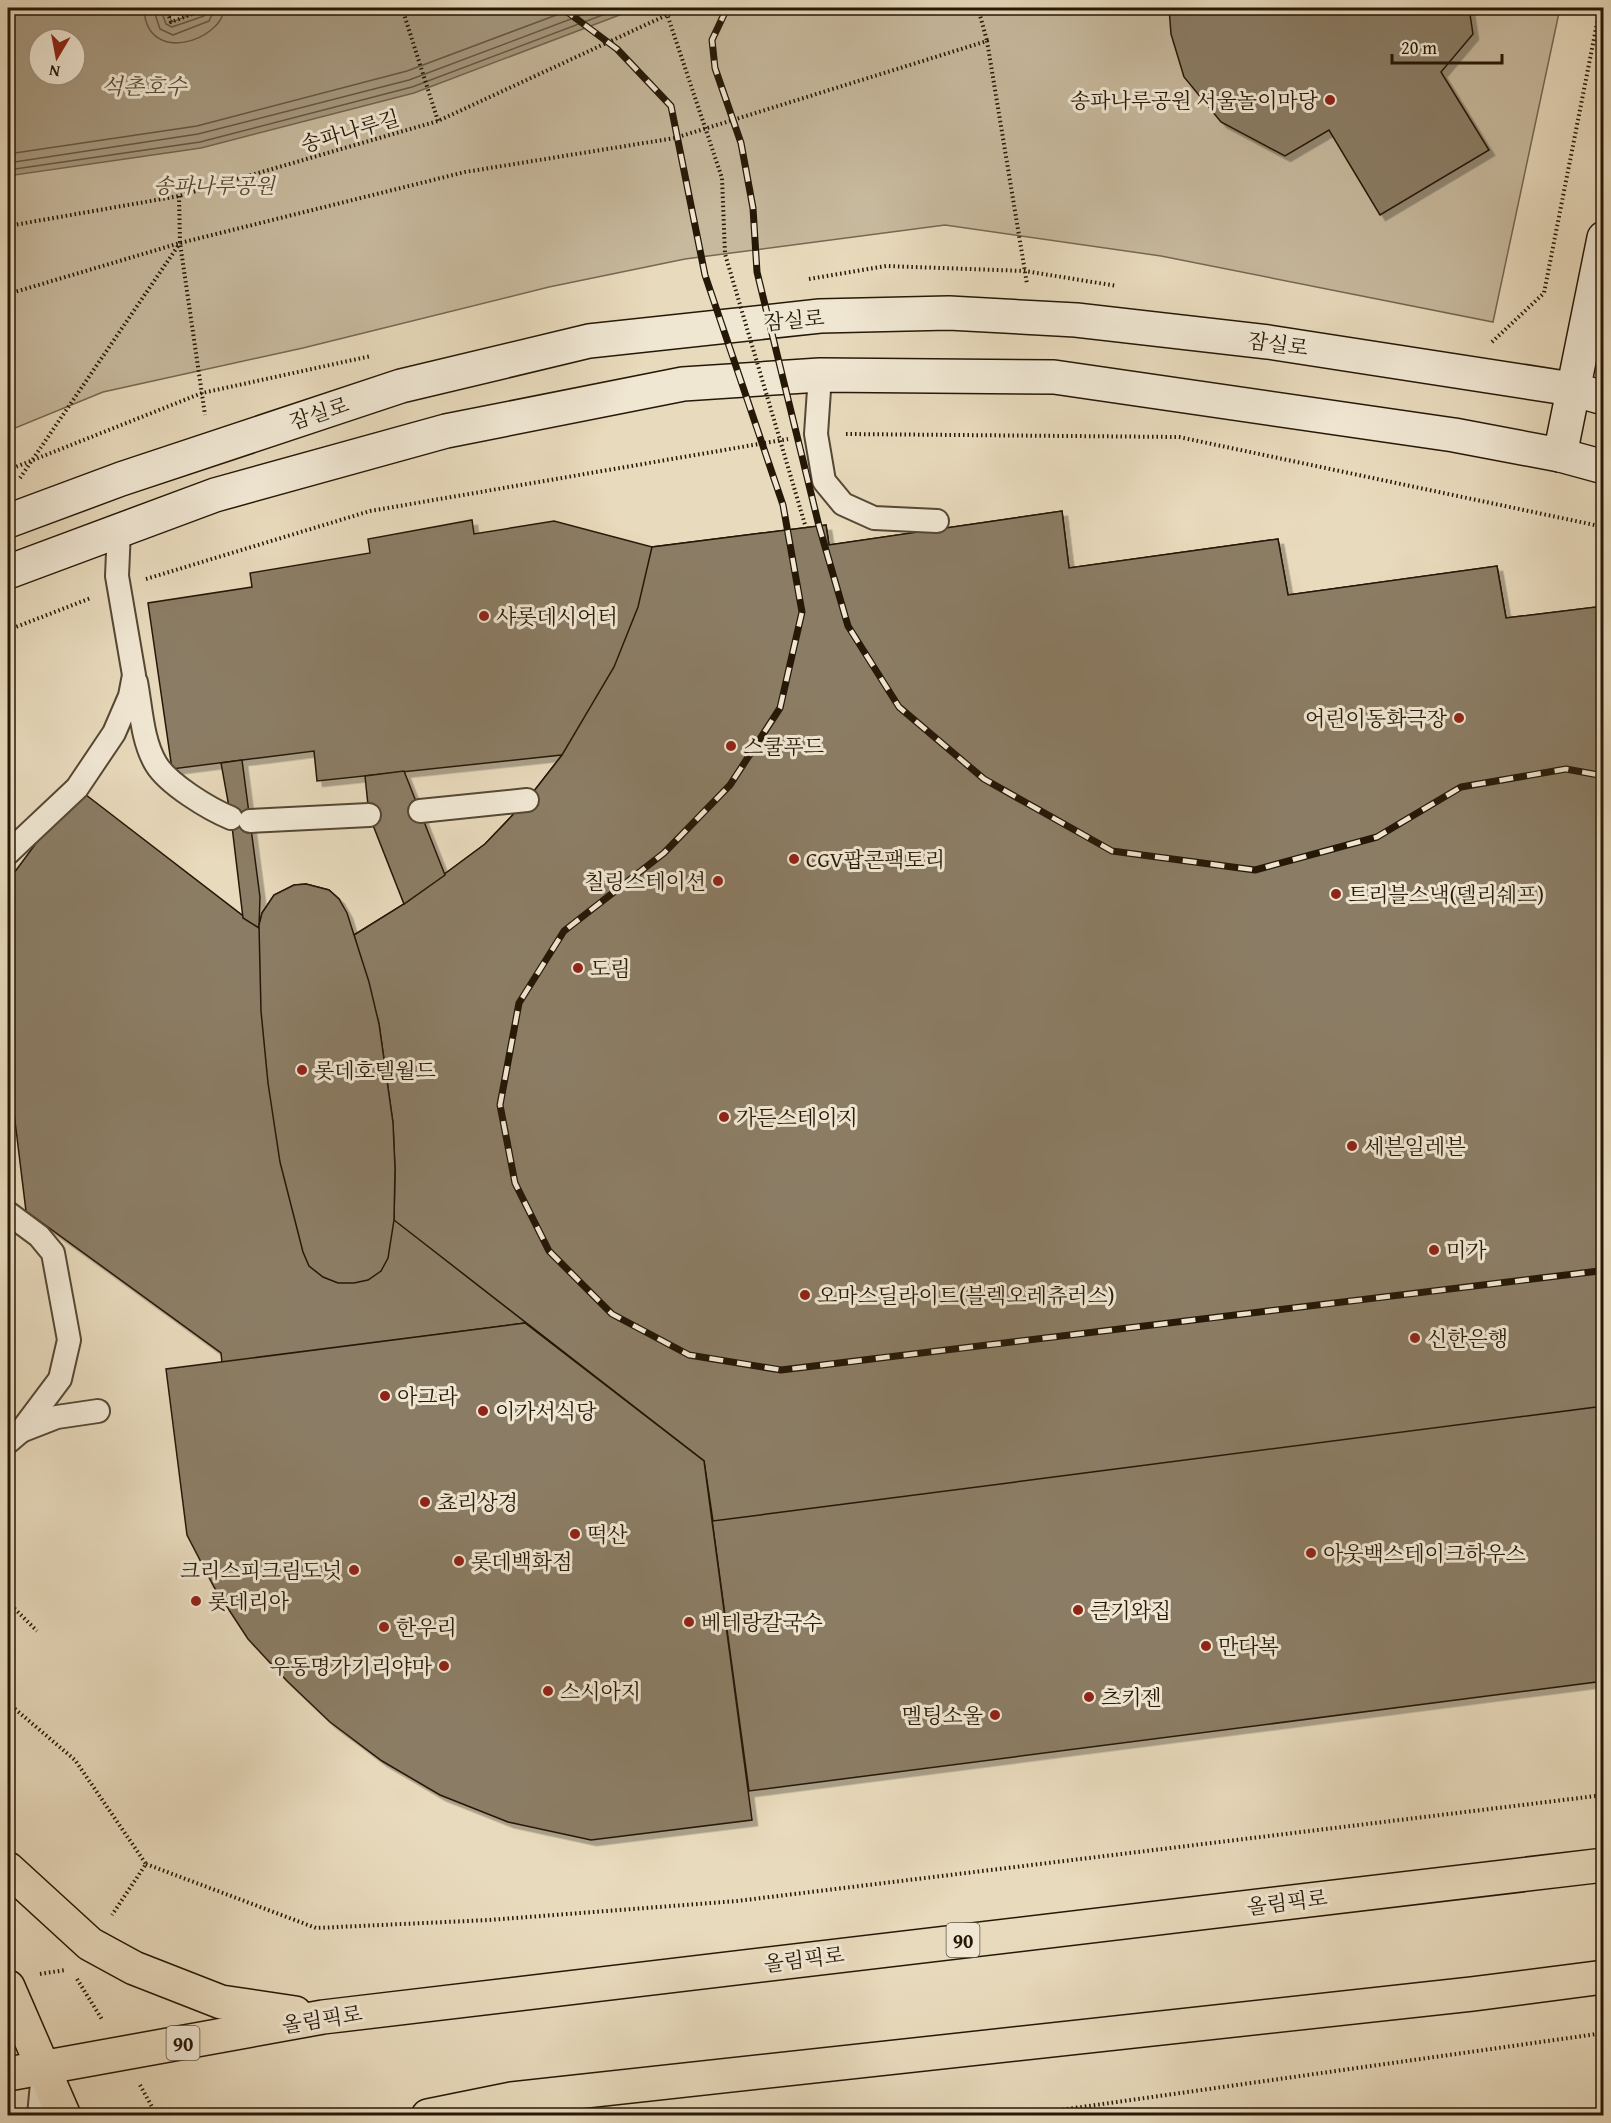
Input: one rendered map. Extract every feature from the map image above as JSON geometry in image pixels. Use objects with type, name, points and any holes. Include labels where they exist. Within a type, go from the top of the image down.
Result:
[{"type":"main road","name":"올림픽로","points":[[8,2074],[323,2017],[1604,1865]]},
{"type":"main road","points":[[8,1869],[90,1944],[134,1968],[221,2002],[323,2017]]},
{"type":"main road","points":[[428,2115],[1604,1977]]},
{"type":"main road","points":[[8,1987],[64,2115]]},
{"type":"street","points":[[1560,455],[1604,238]]},
{"type":"street","name":"잠실로","points":[[8,521],[209,449],[400,386],[589,340],[820,316],[949,313],[1076,320],[1268,342],[1572,389],[1604,398]]},
{"type":"street","points":[[8,572],[215,495],[446,431],[683,384],[820,375],[1054,377],[1454,435],[1560,455],[1604,466]]},
{"type":"lane","points":[[820,375],[816,434],[824,481],[843,504],[874,518],[937,521]]},
{"type":"lane","points":[[119,529],[118,587],[148,745],[156,765],[207,808],[241,819],[369,815]]},
{"type":"lane","points":[[8,853],[77,788],[114,733],[130,696],[134,675]]},
{"type":"lane","points":[[420,811],[527,800]]},
{"type":"lane","points":[[8,1213],[39,1236],[53,1252],[69,1340],[60,1379],[14,1437]]},
{"type":"lane","points":[[14,1437],[57,1418],[98,1411]]},
{"type":"lane","points":[[39,2115],[43,2068]]},
{"type":"path","points":[[165,8],[171,22],[208,8]]},
{"type":"path","points":[[402,8],[438,121]]},
{"type":"path","points":[[665,8],[722,178],[725,254],[806,528]]},
{"type":"path","name":"송파나루길","points":[[8,226],[179,196],[438,121],[682,8]]},
{"type":"path","points":[[978,8],[987,41],[1032,318]]},
{"type":"path","points":[[1544,293],[1600,8]]},
{"type":"path","points":[[8,294],[180,243],[465,172],[675,138],[987,41]]},
{"type":"path","points":[[179,196],[180,243],[209,449]]},
{"type":"path","points":[[14,487],[180,243]]},
{"type":"path","points":[[8,630],[118,587],[370,511],[816,434],[1179,437],[1604,526]]},
{"type":"path","points":[[8,1602],[37,1631]]},
{"type":"path","points":[[8,1703],[75,1760],[146,1864],[316,1928],[478,1921],[737,1902],[1604,1795]]},
{"type":"path","points":[[119,1906],[146,1864]]},
{"type":"path","points":[[71,1969],[89,1998]]},
{"type":"path","points":[[1018,2115],[1604,2033]]},
{"type":"green space","name":"송파나루공원","points":[[8,8],[1560,8],[1493,322],[1161,256],[945,225],[685,259],[549,287],[303,348],[103,392],[8,431]]},
{"type":"water","name":"석촌호수","points":[[8,8],[166,8],[172,22],[208,8],[638,8],[414,93],[201,148],[8,176]]},
{"type":"building","name":"송파나루공원 서울놀이마당","points":[[1169,8],[1469,8],[1473,34],[1441,72],[1489,150],[1380,215],[1329,130],[1285,156],[1221,122],[1184,77],[1171,34]]},
{"type":"building","points":[[1062,511],[1069,568],[1278,539],[1288,595],[1497,566],[1506,618],[1604,606],[1604,1681],[749,1791],[704,1461],[525,1323],[222,1363],[221,1353],[26,1211],[8,1064],[8,881],[77,788],[259,928],[262,913],[274,895],[294,885],[306,884],[329,890],[339,899],[354,935],[404,904],[485,844],[527,800],[562,755],[317,781],[314,751],[172,769],[148,603],[252,587],[250,573],[370,553],[368,539],[472,520],[474,534],[554,521],[652,547],[826,525],[829,545]]},
{"type":"building","points":[[1062,511],[1069,568],[1278,539],[1288,595],[1497,566],[1506,618],[1604,606],[1604,1406],[713,1521],[704,1461],[394,1220],[393,1123],[379,1024],[354,935],[404,904],[485,844],[527,800],[562,755],[614,667],[638,607],[652,547],[826,525],[829,545]]},
{"type":"building","points":[[242,760],[260,897],[259,928],[243,918],[231,818],[221,763]]},
{"type":"building","points":[[404,771],[445,875],[404,904],[369,815],[365,776]]},
{"type":"building","name":"롯데호텔월드","points":[[306,884],[329,890],[339,899],[347,913],[369,982],[379,1024],[393,1123],[394,1220],[388,1258],[381,1271],[368,1280],[354,1283],[338,1283],[323,1277],[309,1266],[303,1252],[280,1162],[268,1083],[261,1011],[259,925],[262,913],[274,895],[294,885]]},
{"type":"building","name":"롯데백화점","points":[[525,1323],[704,1461],[752,1820],[591,1840],[508,1822],[440,1795],[382,1761],[330,1722],[287,1681],[248,1639],[214,1587],[187,1535],[166,1369]]},
{"type":"railway","points":[[562,8],[617,49],[671,106],[705,275],[783,505],[802,612],[780,708],[730,785],[664,853],[564,931],[519,1003],[500,1105],[515,1183],[549,1251],[612,1314],[689,1355],[781,1370],[1599,1271],[1604,1268]]},
{"type":"railway","points":[[727,8],[712,40],[715,68],[741,143],[753,208],[757,272],[819,526],[848,626],[899,707],[984,779],[1112,851],[1255,870],[1377,837],[1461,787],[1566,769],[1604,776]]},
{"type":"place","name":"송파나루공원 서울놀이마당","points":[[1330,100]]},
{"type":"place","name":"샤롯데시어터","points":[[484,616]]},
{"type":"place","name":"어린이동화극장","points":[[1459,718]]},
{"type":"place","name":"스쿨푸드","points":[[731,746]]},
{"type":"place","name":"CGV팝콘팩토리","points":[[794,859]]},
{"type":"place","name":"칠링스테이션","points":[[718,881]]},
{"type":"place","name":"트리블스낵(델리쉐프)","points":[[1336,894]]},
{"type":"place","name":"도림","points":[[578,968]]},
{"type":"place","name":"롯데호텔월드","points":[[302,1070]]},
{"type":"place","name":"가든스테이지","points":[[724,1117]]},
{"type":"place","name":"세븐일레븐","points":[[1352,1146]]},
{"type":"place","name":"미가","points":[[1434,1250]]},
{"type":"place","name":"오마스딜라이트(블렉오레츄러스)","points":[[805,1295]]},
{"type":"place","name":"신한은행","points":[[1415,1338]]},
{"type":"place","name":"아그라","points":[[385,1396]]},
{"type":"place","name":"이가서식당","points":[[483,1411]]},
{"type":"place","name":"쵸리상경","points":[[425,1502]]},
{"type":"place","name":"떡산","points":[[575,1534]]},
{"type":"place","name":"아웃백스테이크하우스","points":[[1311,1553]]},
{"type":"place","name":"롯데백화점","points":[[459,1561]]},
{"type":"place","name":"크리스피크림도넛","points":[[354,1570]]},
{"type":"place","name":"롯데리아","points":[[196,1601]]},
{"type":"place","name":"큰기와집","points":[[1078,1610]]},
{"type":"place","name":"베테랑칼국수","points":[[689,1622]]},
{"type":"place","name":"한우리","points":[[384,1627]]},
{"type":"place","name":"만다복","points":[[1206,1646]]},
{"type":"place","name":"우동명가기리야마","points":[[444,1666]]},
{"type":"place","name":"스시아지","points":[[548,1691]]},
{"type":"place","name":"츠키젠","points":[[1089,1697]]},
{"type":"place","name":"멜팅소울","points":[[995,1715]]}]
